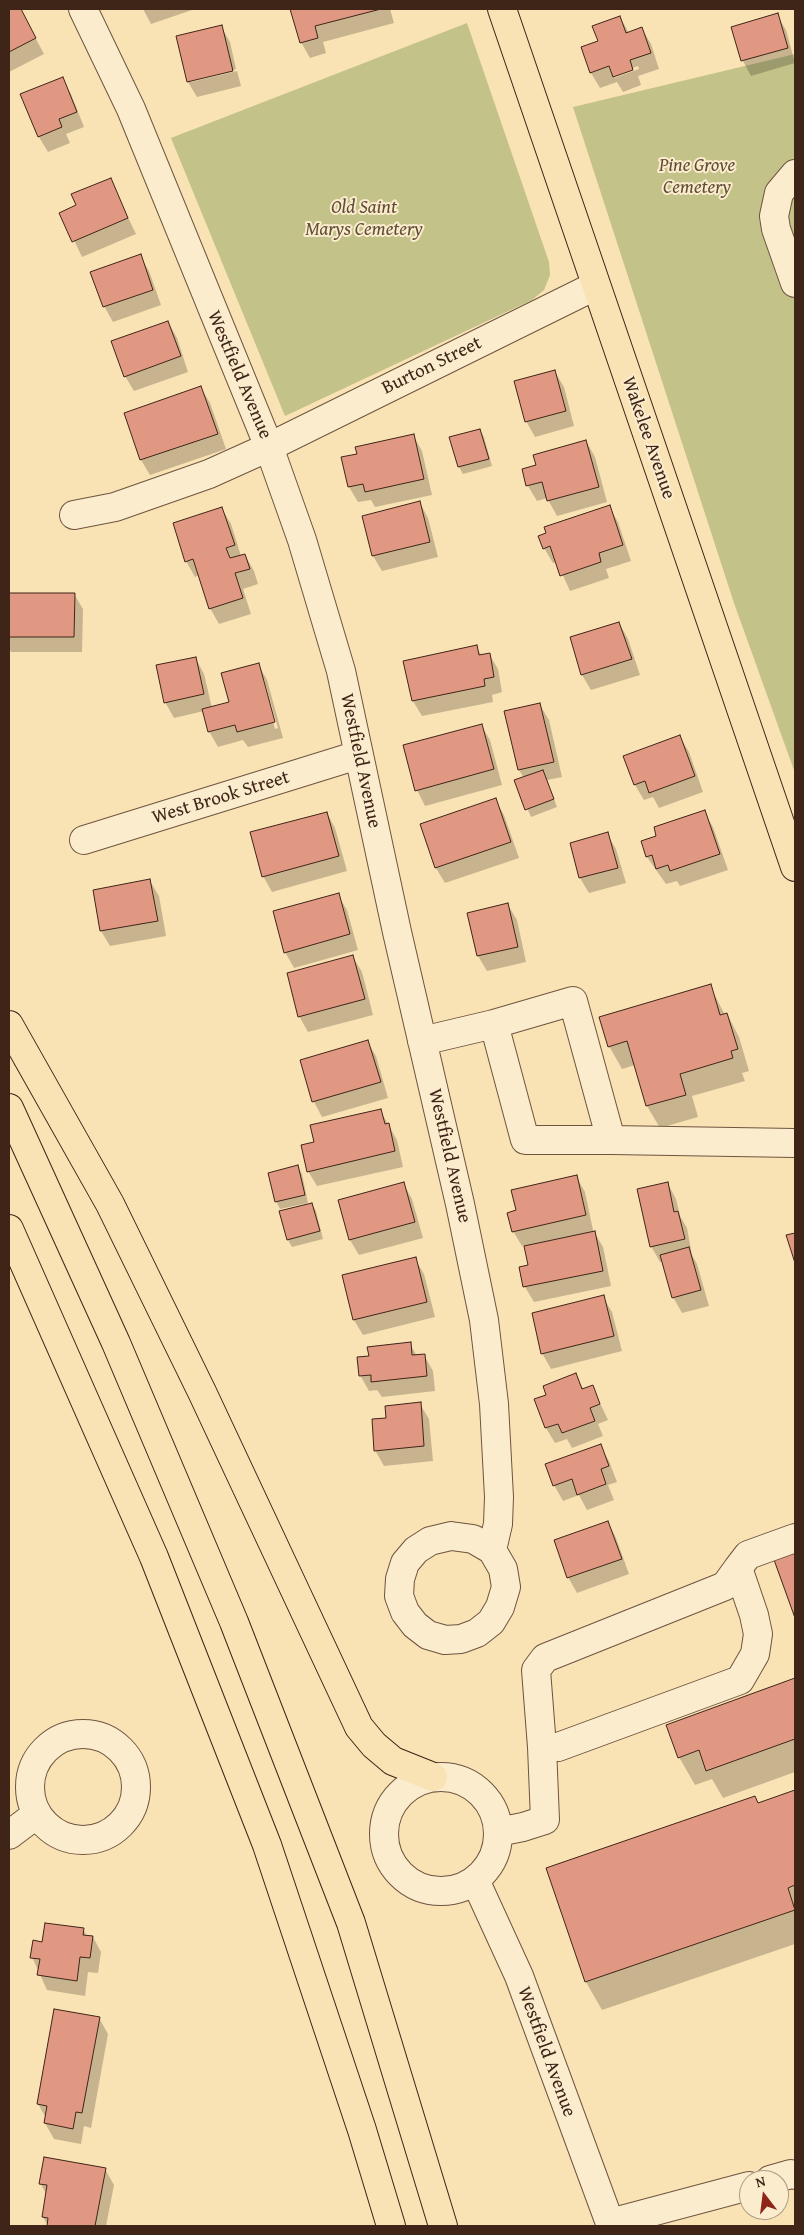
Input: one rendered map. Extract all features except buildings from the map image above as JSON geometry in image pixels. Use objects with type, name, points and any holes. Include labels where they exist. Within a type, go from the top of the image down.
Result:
[{"type":"main road","name":"Wakelee Avenue","points":[[502,9],[595,286],[795,867]]},
{"type":"main road","points":[[9,1025],[110,1204],[202,1392],[359,1727],[374,1745],[393,1761],[433,1777]]},
{"type":"main road","points":[[9,1108],[116,1342],[242,1640],[351,1923],[443,2226]]},
{"type":"main road","points":[[9,1229],[154,1557],[267,1845],[362,2130],[391,2226]]},
{"type":"street","name":"Westfield Avenue","points":[[83,9],[131,109],[269,447],[302,540],[340,671],[460,1204],[484,1320],[494,1404],[499,1497],[498,1524],[492,1550]]},
{"type":"street","points":[[795,174],[779,192],[774,216],[776,229],[795,283]]},
{"type":"street","name":"Burton Street","points":[[74,515],[123,504],[209,474],[269,447],[595,286]]},
{"type":"street","name":"West Brook Street","points":[[84,840],[358,755]]},
{"type":"street","points":[[422,1041],[494,1024],[573,1002],[611,1140]]},
{"type":"street","points":[[494,1024],[525,1140],[795,1144]]},
{"type":"street","points":[[498,1832],[545,1820],[536,1670],[545,1658],[725,1586],[748,1554],[795,1538]]},
{"type":"street","points":[[542,1747],[558,1747],[740,1680],[755,1654],[758,1634],[754,1615],[738,1568]]},
{"type":"street","points":[[433,1777],[457,1778],[474,1787],[488,1800],[496,1817],[498,1832],[496,1855],[488,1870],[459,1889],[433,1891],[415,1886],[400,1875],[389,1860],[383,1841],[384,1823],[390,1805],[403,1790],[433,1777]]},
{"type":"street","points":[[9,1834],[38,1814]]},
{"type":"street","name":"Westfield Avenue","points":[[475,1880],[519,1976],[611,2225]]},
{"type":"street","points":[[611,2225],[739,2189]]},
{"type":"green space","name":"Old Saint Marys Cemetery","points":[[467,23],[549,262],[550,275],[544,290],[532,300],[285,416],[171,138]]},
{"type":"green space","name":"Pine Grove Cemetery","points":[[795,54],[795,773],[734,603],[573,107]]}]
